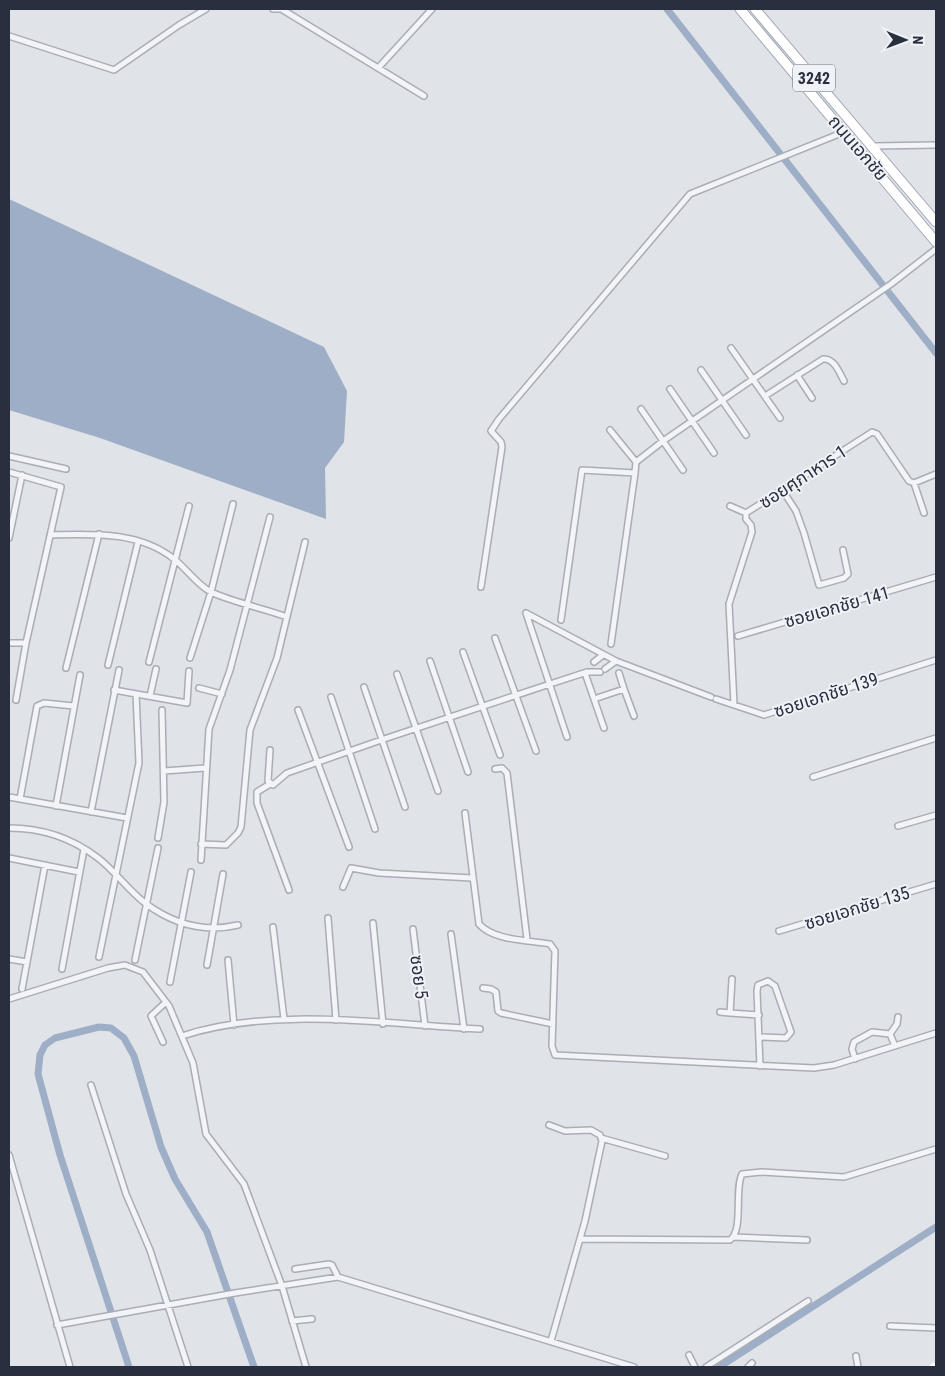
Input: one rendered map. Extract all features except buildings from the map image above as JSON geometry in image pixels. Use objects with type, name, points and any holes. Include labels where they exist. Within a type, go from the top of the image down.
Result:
[{"type":"main road","name":"ถนนเอกชัย","points":[[740,9],[936,242]]},
{"type":"main road","name":"ถนนเอกชัย","points":[[755,9],[874,146],[936,222]]},
{"type":"main road","points":[[860,151],[874,146]]},
{"type":"street","points":[[9,36],[114,70],[179,25],[206,9]]},
{"type":"street","points":[[273,9],[284,9],[424,96]]},
{"type":"street","points":[[379,67],[432,9]]},
{"type":"street","points":[[481,587],[502,447],[501,442],[491,431],[690,194],[844,132]]},
{"type":"street","points":[[874,146],[936,145]]},
{"type":"street","points":[[611,644],[636,462],[663,441],[891,284],[936,249]]},
{"type":"street","points":[[731,348],[780,418]]},
{"type":"street","points":[[765,396],[823,359],[828,358],[844,381]]},
{"type":"street","points":[[701,370],[746,434]]},
{"type":"street","points":[[797,375],[812,398]]},
{"type":"street","points":[[670,389],[714,453]]},
{"type":"street","points":[[641,409],[683,470]]},
{"type":"street","points":[[610,430],[636,462]]},
{"type":"street","name":"ซอยศุภาหาร 1","points":[[734,704],[729,604],[752,532],[751,525],[746,519],[746,513],[783,491],[872,432],[877,434],[909,481],[914,483]]},
{"type":"street","points":[[9,456],[66,469]]},
{"type":"street","points":[[562,620],[582,470],[634,473]]},
{"type":"street","points":[[9,472],[61,488],[26,643],[16,700]]},
{"type":"street","points":[[924,512],[914,483],[936,474]]},
{"type":"street","points":[[9,538],[22,475]]},
{"type":"street","points":[[783,491],[796,511],[819,585],[844,578],[848,574],[843,550]]},
{"type":"street","points":[[190,658],[211,592],[233,504]]},
{"type":"street","points":[[149,662],[189,506]]},
{"type":"street","points":[[730,506],[746,513]]},
{"type":"street","points":[[200,860],[209,729],[222,694],[249,603],[270,518]]},
{"type":"street","points":[[50,535],[99,534],[119,536],[138,542],[158,549],[175,560],[211,592],[287,617]]},
{"type":"street","points":[[66,668],[99,534]]},
{"type":"street","points":[[108,665],[138,542]]},
{"type":"street","points":[[201,844],[226,845],[238,833],[241,827],[249,736],[269,681],[305,542]]},
{"type":"street","name":"ซอยเอกชัย 141","points":[[738,636],[936,577]]},
{"type":"street","name":"ซอยเอกชัย 139","points":[[550,684],[526,613],[616,662],[734,704],[758,715],[770,714],[936,660]]},
{"type":"street","points":[[495,638],[536,751]]},
{"type":"street","points":[[9,643],[26,643]]},
{"type":"street","points":[[463,652],[500,755]]},
{"type":"street","points":[[594,662],[603,655]]},
{"type":"street","points":[[430,661],[468,772]]},
{"type":"street","points":[[289,890],[258,803],[257,792],[270,784],[278,783],[287,773],[587,671],[602,670],[616,662]]},
{"type":"street","points":[[150,696],[156,669]]},
{"type":"street","points":[[91,812],[119,670]]},
{"type":"street","points":[[114,690],[187,703],[189,671]]},
{"type":"street","points":[[587,671],[604,728]]},
{"type":"street","points":[[619,673],[634,716]]},
{"type":"street","points":[[56,806],[80,674]]},
{"type":"street","points":[[397,674],[438,791]]},
{"type":"street","points":[[550,684],[567,737]]},
{"type":"street","points":[[364,687],[384,740],[405,807]]},
{"type":"street","points":[[199,688],[222,694]]},
{"type":"street","points":[[594,699],[624,689]]},
{"type":"street","points":[[99,957],[139,763],[136,694]]},
{"type":"street","points":[[330,698],[350,751],[375,829]]},
{"type":"street","points":[[20,799],[37,706],[44,703],[74,706]]},
{"type":"street","points":[[158,838],[163,810],[162,710]]},
{"type":"street","points":[[298,710],[349,847]]},
{"type":"street","points":[[813,777],[936,738]]},
{"type":"street","points":[[270,750],[267,775],[270,784]]},
{"type":"street","points":[[164,770],[206,768]]},
{"type":"street","points":[[495,769],[502,768],[507,773],[527,939]]},
{"type":"street","points":[[9,797],[127,818]]},
{"type":"street","points":[[465,813],[472,878],[480,924],[485,931],[550,944],[555,951],[553,1052],[560,1056],[760,1066],[825,1067],[936,1032]]},
{"type":"street","points":[[898,826],[936,815]]},
{"type":"street","points":[[9,828],[46,832],[84,849],[116,874],[161,915],[181,923],[213,929],[238,924]]},
{"type":"street","points":[[136,960],[158,848]]},
{"type":"street","points":[[62,969],[84,849]]},
{"type":"street","points":[[9,858],[79,872]]},
{"type":"street","points":[[22,989],[45,865]]},
{"type":"street","points":[[343,887],[348,870],[356,867],[378,873],[472,878]]},
{"type":"street","points":[[170,982],[190,872]]},
{"type":"street","points":[[207,966],[223,874]]},
{"type":"street","name":"ซอยเอกชัย 135","points":[[778,931],[936,884]]},
{"type":"street","points":[[328,918],[336,1020]]},
{"type":"street","points":[[373,923],[383,1024]]},
{"type":"street","points":[[273,926],[284,1019]]},
{"type":"street","name":"ซอย 5","points":[[413,929],[425,1026]]},
{"type":"street","points":[[451,934],[464,1029]]},
{"type":"street","points":[[9,959],[27,962]]},
{"type":"street","points":[[228,960],[234,1025]]},
{"type":"street","points":[[9,999],[108,968],[125,965],[143,972],[166,1002],[193,1063],[206,1134],[244,1184],[282,1286],[306,1367]]},
{"type":"street","points":[[730,1013],[732,979]]},
{"type":"street","points":[[760,1037],[786,1038],[790,1036],[790,1027],[774,983],[762,982],[758,985],[760,1066]]},
{"type":"street","points":[[483,988],[496,992],[498,1011],[501,1013],[553,1024]]},
{"type":"street","points":[[163,1042],[152,1016],[166,1002]]},
{"type":"street","points":[[720,1012],[759,1015]]},
{"type":"street","points":[[890,1034],[897,1024],[898,1017]]},
{"type":"street","points":[[182,1036],[234,1025],[284,1019],[336,1020],[480,1030]]},
{"type":"street","points":[[855,1059],[852,1046],[854,1042],[872,1032],[890,1034]]},
{"type":"street","points":[[890,1034],[895,1046]]},
{"type":"street","points":[[91,1085],[126,1194],[150,1250],[188,1367]]},
{"type":"street","points":[[549,1125],[565,1131],[591,1130],[601,1138],[665,1156]]},
{"type":"street","points":[[551,1341],[594,1187],[602,1147],[601,1138]]},
{"type":"street","points":[[734,1237],[742,1174],[761,1172],[844,1177],[936,1149]]},
{"type":"street","points":[[9,1155],[70,1367]]},
{"type":"street","points":[[580,1239],[730,1240],[734,1237],[807,1240]]},
{"type":"street","points":[[295,1269],[330,1264],[338,1277]]},
{"type":"street","points":[[57,1325],[167,1304],[338,1277],[634,1367]]},
{"type":"street","points":[[706,1367],[808,1301]]},
{"type":"street","points":[[292,1321],[312,1319]]},
{"type":"street","points":[[890,1326],[936,1328]]},
{"type":"street","points":[[689,1355],[695,1367]]},
{"type":"street","points":[[856,1356],[858,1367]]},
{"type":"water","points":[[9,199],[324,347],[347,391],[344,442],[325,468],[326,519],[100,438],[9,410]]},
{"type":"waterway","points":[[667,9],[936,353]]},
{"type":"waterway","points":[[129,1367],[60,1155],[38,1074],[40,1055],[45,1045],[55,1038],[99,1027],[111,1028],[124,1038],[134,1056],[161,1147],[175,1179],[207,1232],[254,1367]]},
{"type":"waterway","points":[[719,1367],[936,1227]]}]
